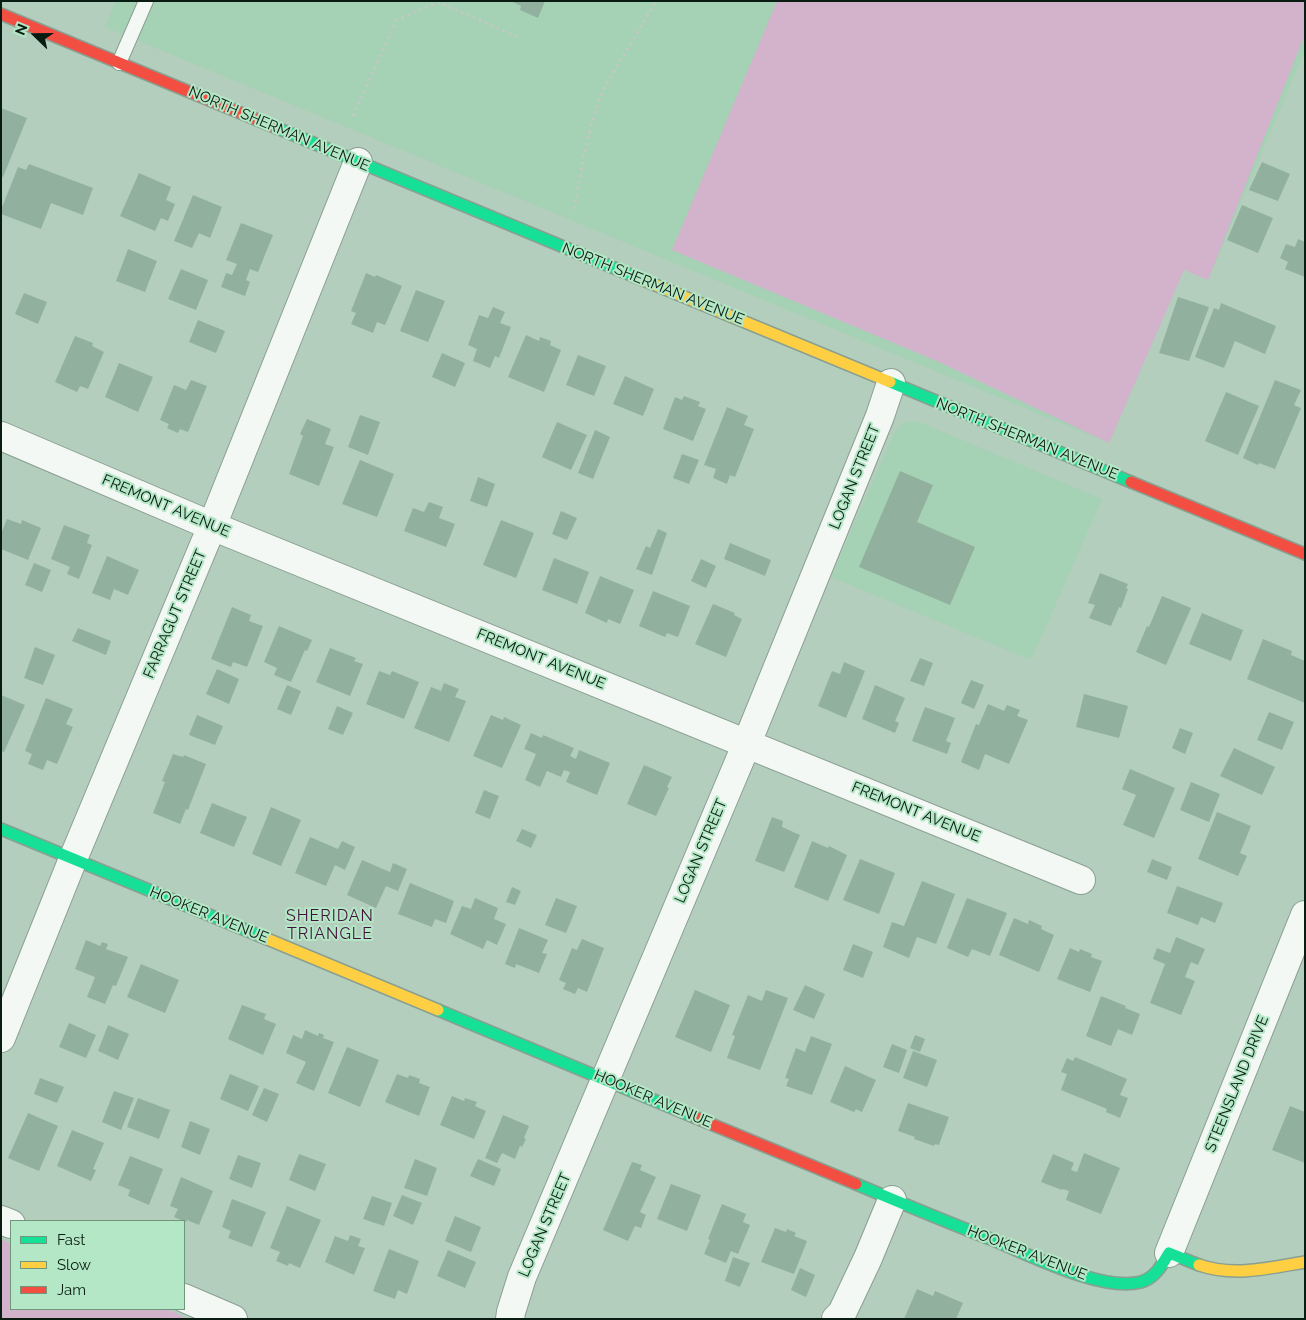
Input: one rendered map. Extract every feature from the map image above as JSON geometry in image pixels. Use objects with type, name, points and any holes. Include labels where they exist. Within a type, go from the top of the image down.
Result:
[{"type":"street","name":"NORTH SHERMAN AVENUE","points":[[1,14],[891,383],[1304,551]]},
{"type":"street","name":"FARRAGUT STREET","points":[[1,1038],[73,859],[212,526],[358,162]]},
{"type":"street","name":"LOGAN STREET","points":[[510,1319],[522,1277],[747,742],[876,425],[891,383]]},
{"type":"street","name":"FREMONT AVENUE","points":[[1,436],[212,526],[747,742],[1081,880]]},
{"type":"street","name":"HOOKER AVENUE","points":[[1,830],[606,1078],[892,1200],[1061,1267],[1116,1282],[1139,1282],[1150,1279],[1159,1271],[1169,1253]]},
{"type":"street","name":"STEENSLAND DRIVE","points":[[1169,1253],[1305,915]]},
{"type":"street","points":[[836,1319],[842,1313],[892,1200]]},
{"type":"street","points":[[1169,1253],[1212,1269],[1235,1271],[1252,1271],[1305,1262]]},
{"type":"street","points":[[185,1298],[233,1319]]},
{"type":"lane","points":[[119,63],[146,1]]},
{"type":"path","points":[[574,210],[589,133],[598,102],[656,1]]},
{"type":"path","points":[[353,116],[397,20],[438,2],[520,38]]},
{"type":"shaded area","points":[[116,1],[1305,1],[1305,50],[1208,280],[1184,270],[1109,443],[105,27]]},
{"type":"shaded area","points":[[777,1],[1305,1],[1305,34],[1208,280],[1184,270],[1109,443],[939,362],[672,250]]},
{"type":"shaded area","points":[[907,421],[919,422],[1102,499],[1031,660],[831,577],[893,436],[897,429]]},
{"type":"shaded area","points":[[1,1239],[10,1244],[10,1310],[169,1310],[188,1319],[1,1319]]},
{"type":"building","points":[[511,1],[545,1],[538,18],[520,10],[521,6]]},
{"type":"building","points":[[1,108],[27,118],[3,177],[1,176]]},
{"type":"building","points":[[1262,162],[1290,174],[1278,201],[1249,190]]},
{"type":"building","points":[[29,164],[93,188],[83,215],[51,203],[41,229],[1,214],[18,167],[26,170]]},
{"type":"building","points":[[139,173],[171,187],[166,200],[175,204],[168,221],[161,218],[155,231],[120,216]]},
{"type":"building","points":[[193,195],[222,207],[210,238],[199,233],[192,248],[174,241]]},
{"type":"building","points":[[1242,205],[1273,218],[1258,253],[1227,240]]},
{"type":"building","points":[[241,223],[273,235],[258,272],[250,269],[246,280],[250,282],[245,296],[221,287],[226,273],[232,275],[237,264],[226,260]]},
{"type":"building","points":[[1298,239],[1305,242],[1305,277],[1285,269],[1288,262],[1280,258],[1286,244],[1295,247]]},
{"type":"building","points":[[128,249],[157,261],[145,292],[116,281]]},
{"type":"building","points":[[181,269],[208,280],[196,310],[168,299]]},
{"type":"building","points":[[366,273],[375,277],[376,275],[402,286],[385,325],[377,322],[373,333],[351,324],[356,313],[351,311]]},
{"type":"building","points":[[416,290],[445,301],[428,342],[400,331]]},
{"type":"building","points":[[24,293],[47,302],[38,324],[15,314]]},
{"type":"building","points":[[1178,297],[1209,307],[1189,361],[1159,353]]},
{"type":"building","points":[[1221,303],[1276,326],[1265,354],[1235,341],[1224,368],[1195,357],[1214,308],[1219,310]]},
{"type":"building","points":[[493,307],[505,312],[500,323],[511,327],[499,358],[495,356],[490,368],[473,361],[477,349],[468,345],[479,315],[488,318]]},
{"type":"building","points":[[198,320],[225,331],[216,353],[189,342]]},
{"type":"building","points":[[526,335],[539,341],[540,337],[551,341],[550,345],[561,350],[544,392],[508,377]]},
{"type":"building","points":[[75,336],[93,343],[92,346],[104,352],[88,389],[80,386],[77,392],[55,382]]},
{"type":"building","points":[[442,353],[465,363],[455,387],[432,377]]},
{"type":"building","points":[[578,355],[606,366],[594,396],[566,385]]},
{"type":"building","points":[[119,363],[153,377],[138,412],[105,397]]},
{"type":"building","points":[[625,376],[654,389],[643,416],[613,404]]},
{"type":"building","points":[[191,380],[207,386],[188,432],[180,429],[178,433],[167,428],[169,424],[160,420],[174,385],[186,390]]},
{"type":"building","points":[[1275,380],[1301,390],[1294,405],[1301,408],[1275,469],[1259,463],[1258,465],[1243,458]]},
{"type":"building","points":[[1226,392],[1259,406],[1238,455],[1205,441]]},
{"type":"building","points":[[684,396],[700,402],[698,406],[706,409],[693,441],[663,429],[675,397],[682,400]]},
{"type":"building","points":[[727,407],[748,416],[744,425],[754,429],[735,477],[730,475],[727,484],[713,478],[716,469],[704,465]]},
{"type":"building","points":[[360,415],[380,422],[368,455],[348,447]]},
{"type":"building","points":[[307,419],[331,429],[325,444],[334,447],[319,486],[289,474],[303,436],[300,434]]},
{"type":"building","points":[[557,422],[587,435],[571,470],[542,457]]},
{"type":"building","points":[[595,430],[610,437],[593,479],[578,473]]},
{"type":"building","points":[[682,454],[699,460],[689,484],[673,478]]},
{"type":"building","points":[[360,460],[394,474],[377,517],[342,504]]},
{"type":"building","points":[[900,471],[933,485],[917,522],[975,547],[950,605],[859,567]]},
{"type":"building","points":[[478,477],[495,484],[487,507],[470,501]]},
{"type":"building","points":[[429,502],[443,507],[439,518],[455,524],[446,547],[404,531],[413,508],[424,512]]},
{"type":"building","points":[[561,511],[577,518],[567,540],[552,534]]},
{"type":"building","points":[[7,519],[21,524],[22,520],[41,528],[28,560],[1,549],[1,534]]},
{"type":"building","points":[[501,520],[534,533],[516,578],[483,565]]},
{"type":"building","points":[[64,525],[90,535],[87,543],[92,545],[79,579],[67,574],[70,567],[51,559]]},
{"type":"building","points":[[658,529],[667,533],[652,575],[636,569],[646,546],[650,548]]},
{"type":"building","points":[[730,543],[771,560],[765,576],[724,559]]},
{"type":"building","points":[[107,556],[139,570],[128,595],[114,589],[110,600],[92,593]]},
{"type":"building","points":[[554,558],[589,572],[577,604],[542,590]]},
{"type":"building","points":[[701,559],[716,566],[706,588],[691,581]]},
{"type":"building","points":[[34,563],[51,570],[42,592],[25,585]]},
{"type":"building","points":[[1100,573],[1128,584],[1121,608],[1119,607],[1111,626],[1089,618],[1095,605],[1088,603]]},
{"type":"building","points":[[600,576],[634,590],[620,624],[608,619],[607,623],[585,613]]},
{"type":"building","points":[[653,591],[690,606],[678,637],[667,633],[665,637],[639,626]]},
{"type":"building","points":[[1162,596],[1191,608],[1166,665],[1136,652]]},
{"type":"building","points":[[713,604],[735,613],[734,615],[742,619],[726,657],[695,644]]},
{"type":"building","points":[[232,607],[251,615],[249,621],[263,626],[247,667],[233,662],[231,667],[211,659]]},
{"type":"building","points":[[1202,613],[1243,630],[1231,661],[1189,644]]},
{"type":"building","points":[[279,626],[312,640],[307,651],[305,650],[291,682],[274,675],[277,668],[264,662]]},
{"type":"building","points":[[78,628],[111,641],[106,655],[72,641]]},
{"type":"building","points":[[1263,639],[1292,651],[1291,655],[1305,661],[1305,703],[1247,679]]},
{"type":"building","points":[[35,647],[55,655],[43,685],[24,678]]},
{"type":"building","points":[[330,648],[356,658],[354,661],[363,664],[350,696],[316,682]]},
{"type":"building","points":[[920,658],[933,663],[924,686],[910,681]]},
{"type":"building","points":[[844,662],[865,671],[846,718],[818,706],[832,671],[840,674]]},
{"type":"building","points":[[217,669],[239,679],[229,704],[206,694]]},
{"type":"building","points":[[379,671],[390,675],[392,671],[419,682],[404,719],[366,704]]},
{"type":"building","points":[[971,680],[984,685],[974,709],[961,703]]},
{"type":"building","points":[[444,683],[459,689],[455,697],[466,701],[449,742],[414,728],[431,687],[441,691]]},
{"type":"building","points":[[287,685],[301,691],[291,715],[277,709]]},
{"type":"building","points":[[875,685],[905,698],[895,721],[899,723],[895,733],[862,719]]},
{"type":"building","points":[[1084,694],[1128,706],[1119,738],[1076,727]]},
{"type":"building","points":[[1,695],[25,705],[4,752],[1,751]]},
{"type":"building","points":[[46,698],[73,709],[66,724],[73,727],[57,764],[47,760],[43,770],[28,764],[32,754],[25,751]]},
{"type":"building","points":[[988,704],[1004,711],[1007,705],[1020,710],[1017,716],[1028,720],[1009,764],[985,754],[979,770],[961,762],[976,724],[979,725]]},
{"type":"building","points":[[337,706],[353,713],[343,735],[328,729]]},
{"type":"building","points":[[925,707],[955,718],[946,741],[951,743],[947,754],[912,741]]},
{"type":"building","points":[[1269,712],[1294,722],[1282,750],[1257,740]]},
{"type":"building","points":[[197,715],[223,726],[215,745],[189,735]]},
{"type":"building","points":[[491,715],[503,720],[504,717],[521,725],[502,768],[473,756]]},
{"type":"building","points":[[1180,728],[1193,733],[1185,754],[1172,748]]},
{"type":"building","points":[[531,733],[542,738],[543,735],[574,748],[570,756],[576,759],[579,750],[610,763],[597,795],[566,782],[570,772],[564,770],[561,777],[547,771],[540,787],[525,780],[536,754],[524,749]]},
{"type":"building","points":[[1234,748],[1275,767],[1262,795],[1220,776]]},
{"type":"building","points":[[173,754],[183,757],[184,755],[206,764],[188,810],[186,809],[180,824],[153,813],[165,782],[162,781]]},
{"type":"building","points":[[644,765],[672,777],[656,816],[627,804]]},
{"type":"building","points":[[1130,769],[1175,788],[1154,838],[1123,825],[1136,795],[1122,789]]},
{"type":"building","points":[[1191,782],[1220,794],[1209,822],[1180,810]]},
{"type":"building","points":[[484,790],[499,796],[490,819],[475,813]]},
{"type":"building","points":[[212,803],[247,817],[234,847],[200,833]]},
{"type":"building","points":[[271,807],[301,820],[281,866],[252,854]]},
{"type":"building","points":[[1217,812],[1251,826],[1240,853],[1247,856],[1238,876],[1198,859]]},
{"type":"building","points":[[772,817],[783,821],[782,827],[800,835],[784,872],[755,861]]},
{"type":"building","points":[[522,829],[537,835],[531,848],[516,841]]},
{"type":"building","points":[[310,837],[338,849],[342,841],[355,847],[345,870],[335,865],[326,886],[295,873]]},
{"type":"building","points":[[812,841],[828,848],[829,846],[847,855],[828,901],[794,887]]},
{"type":"building","points":[[860,859],[895,873],[879,914],[843,900]]},
{"type":"building","points":[[1152,859],[1172,867],[1167,880],[1147,872]]},
{"type":"building","points":[[362,860],[390,872],[393,863],[407,869],[398,891],[386,886],[376,908],[347,895]]},
{"type":"building","points":[[922,881],[955,894],[936,944],[917,937],[909,958],[883,947],[892,922],[904,926]]},
{"type":"building","points":[[410,883],[454,901],[446,923],[435,919],[432,927],[398,914]]},
{"type":"building","points":[[1177,886],[1223,903],[1215,923],[1201,917],[1198,925],[1167,913]]},
{"type":"building","points":[[512,887],[521,891],[515,905],[506,902]]},
{"type":"building","points":[[475,898],[498,908],[494,919],[506,924],[497,945],[487,940],[483,949],[450,934],[462,906],[471,909]]},
{"type":"building","points":[[556,898],[577,906],[566,933],[545,925]]},
{"type":"building","points":[[967,898],[1007,913],[990,956],[972,949],[968,957],[947,948]]},
{"type":"building","points":[[1014,918],[1028,924],[1029,920],[1042,926],[1041,929],[1054,935],[1039,972],[999,955]]},
{"type":"building","points":[[519,928],[548,940],[542,953],[547,954],[539,973],[516,964],[515,968],[505,964]]},
{"type":"building","points":[[1176,937],[1205,949],[1198,965],[1191,962],[1185,977],[1195,981],[1181,1015],[1150,1003],[1165,964],[1153,959],[1157,948],[1170,953]]},
{"type":"building","points":[[582,939],[604,948],[587,992],[578,988],[575,994],[563,989],[566,983],[559,980],[572,948],[577,950]]},
{"type":"building","points":[[86,940],[100,946],[102,942],[108,944],[106,949],[128,957],[116,986],[113,985],[105,1004],[87,997],[95,977],[75,969]]},
{"type":"building","points":[[853,944],[873,952],[863,978],[843,970]]},
{"type":"building","points":[[1070,948],[1079,952],[1080,949],[1092,954],[1091,957],[1102,961],[1090,992],[1057,979]]},
{"type":"building","points":[[141,964],[179,980],[165,1013],[127,997]]},
{"type":"building","points":[[805,985],[825,994],[814,1019],[793,1010]]},
{"type":"building","points":[[695,990],[730,1005],[711,1052],[675,1037]]},
{"type":"building","points":[[766,990],[788,998],[760,1070],[727,1058],[735,1036],[732,1035],[748,995],[762,1001]]},
{"type":"building","points":[[1101,996],[1140,1014],[1132,1035],[1118,1029],[1111,1046],[1086,1036]]},
{"type":"building","points":[[242,1005],[266,1014],[264,1019],[276,1024],[263,1055],[228,1039]]},
{"type":"building","points":[[69,1023],[96,1035],[86,1058],[59,1047]]},
{"type":"building","points":[[108,1025],[129,1034],[118,1060],[98,1051]]},
{"type":"building","points":[[305,1030],[318,1036],[319,1033],[324,1035],[323,1038],[334,1042],[314,1091],[296,1083],[306,1062],[286,1053],[293,1035],[302,1039]]},
{"type":"building","points":[[915,1035],[925,1039],[920,1052],[910,1048]]},
{"type":"building","points":[[811,1036],[832,1044],[812,1095],[786,1086],[789,1079],[785,1078],[796,1048],[805,1052]]},
{"type":"building","points":[[892,1044],[907,1050],[899,1073],[883,1067]]},
{"type":"building","points":[[347,1047],[379,1060],[360,1107],[328,1093]]},
{"type":"building","points":[[913,1051],[937,1060],[927,1087],[903,1078]]},
{"type":"building","points":[[1075,1057],[1127,1079],[1120,1095],[1128,1098],[1120,1118],[1106,1112],[1107,1109],[1061,1090],[1067,1074],[1061,1072],[1067,1058],[1073,1061]]},
{"type":"building","points":[[845,1066],[876,1080],[862,1112],[856,1109],[854,1112],[830,1102]]},
{"type":"building","points":[[230,1074],[259,1086],[248,1111],[220,1099]]},
{"type":"building","points":[[397,1074],[408,1078],[409,1075],[420,1079],[419,1083],[430,1087],[419,1116],[385,1102]]},
{"type":"building","points":[[40,1078],[64,1087],[57,1103],[34,1094]]},
{"type":"building","points":[[264,1088],[279,1094],[267,1122],[252,1115]]},
{"type":"building","points":[[114,1091],[134,1098],[121,1130],[102,1122]]},
{"type":"building","points":[[452,1096],[464,1101],[465,1098],[477,1102],[475,1106],[486,1111],[474,1139],[440,1125]]},
{"type":"building","points":[[138,1098],[170,1110],[159,1139],[127,1127]]},
{"type":"building","points":[[908,1103],[949,1117],[939,1145],[935,1144],[934,1146],[898,1131]]},
{"type":"building","points":[[1290,1106],[1305,1112],[1305,1163],[1272,1150]]},
{"type":"building","points":[[28,1113],[58,1126],[39,1171],[8,1158]]},
{"type":"building","points":[[503,1115],[529,1126],[524,1138],[526,1139],[522,1147],[520,1146],[515,1159],[502,1153],[497,1163],[485,1158]]},
{"type":"building","points":[[190,1121],[210,1129],[200,1155],[181,1147]]},
{"type":"building","points":[[72,1130],[104,1143],[93,1169],[96,1170],[91,1181],[57,1166]]},
{"type":"building","points":[[1084,1153],[1120,1168],[1101,1214],[1066,1200],[1069,1191],[1041,1182],[1053,1154],[1074,1163],[1071,1170],[1077,1172]]},
{"type":"building","points":[[299,1154],[326,1164],[315,1191],[289,1180]]},
{"type":"building","points":[[238,1155],[261,1163],[252,1188],[229,1179]]},
{"type":"building","points":[[130,1156],[163,1169],[149,1205],[128,1196],[130,1190],[118,1185]]},
{"type":"building","points":[[415,1159],[437,1168],[427,1196],[404,1188]]},
{"type":"building","points":[[478,1159],[501,1169],[494,1186],[470,1176]]},
{"type":"building","points":[[632,1162],[642,1165],[640,1170],[656,1177],[640,1212],[646,1215],[641,1228],[635,1226],[628,1241],[603,1230]]},
{"type":"building","points":[[181,1177],[213,1191],[199,1225],[174,1217],[178,1209],[170,1206]]},
{"type":"building","points":[[671,1184],[701,1195],[687,1231],[657,1219]]},
{"type":"building","points":[[402,1195],[422,1203],[413,1225],[393,1216]]},
{"type":"building","points":[[372,1196],[392,1203],[384,1226],[363,1219]]},
{"type":"building","points":[[232,1199],[266,1212],[252,1247],[228,1238],[231,1231],[222,1227]]},
{"type":"building","points":[[722,1204],[746,1214],[743,1222],[750,1225],[738,1254],[731,1251],[726,1263],[704,1254]]},
{"type":"building","points":[[287,1206],[321,1220],[300,1268],[289,1263],[288,1266],[276,1261],[280,1252],[270,1248]]},
{"type":"building","points":[[455,1216],[481,1227],[471,1252],[445,1241]]},
{"type":"building","points":[[775,1228],[786,1232],[787,1229],[796,1233],[794,1236],[807,1241],[794,1274],[761,1262]]},
{"type":"building","points":[[350,1235],[361,1239],[358,1246],[365,1248],[354,1275],[325,1262],[335,1236],[348,1241]]},
{"type":"building","points":[[389,1249],[419,1261],[407,1294],[398,1290],[395,1299],[373,1291]]},
{"type":"building","points":[[448,1250],[476,1262],[465,1288],[437,1276]]},
{"type":"building","points":[[733,1257],[750,1263],[740,1287],[725,1281]]},
{"type":"building","points":[[800,1268],[815,1275],[806,1297],[791,1290]]},
{"type":"building","points":[[917,1289],[933,1296],[935,1291],[963,1303],[956,1319],[904,1319]]},
{"type":"traffic: fast","points":[[277,128],[636,277]]},
{"type":"traffic: fast","points":[[890,382],[1131,482]]},
{"type":"traffic: fast","points":[[1,829],[260,936]]},
{"type":"traffic: fast","points":[[438,1010],[694,1117]]},
{"type":"traffic: fast","points":[[856,1184],[1046,1263],[1106,1282],[1125,1284],[1146,1280],[1158,1270],[1169,1253],[1199,1265]]},
{"type":"traffic: slow","points":[[636,277],[890,382]]},
{"type":"traffic: slow","points":[[260,936],[438,1010]]},
{"type":"traffic: slow","points":[[1199,1265],[1212,1269],[1239,1271],[1265,1269],[1305,1262]]},
{"type":"traffic: jam","points":[[1,14],[277,128]]},
{"type":"traffic: jam","points":[[1131,482],[1305,554]]},
{"type":"traffic: jam","points":[[694,1117],[856,1184]]},
{"type":"district","name":"SHERIDAN TRIANGLE","points":[[330,925]]}]
